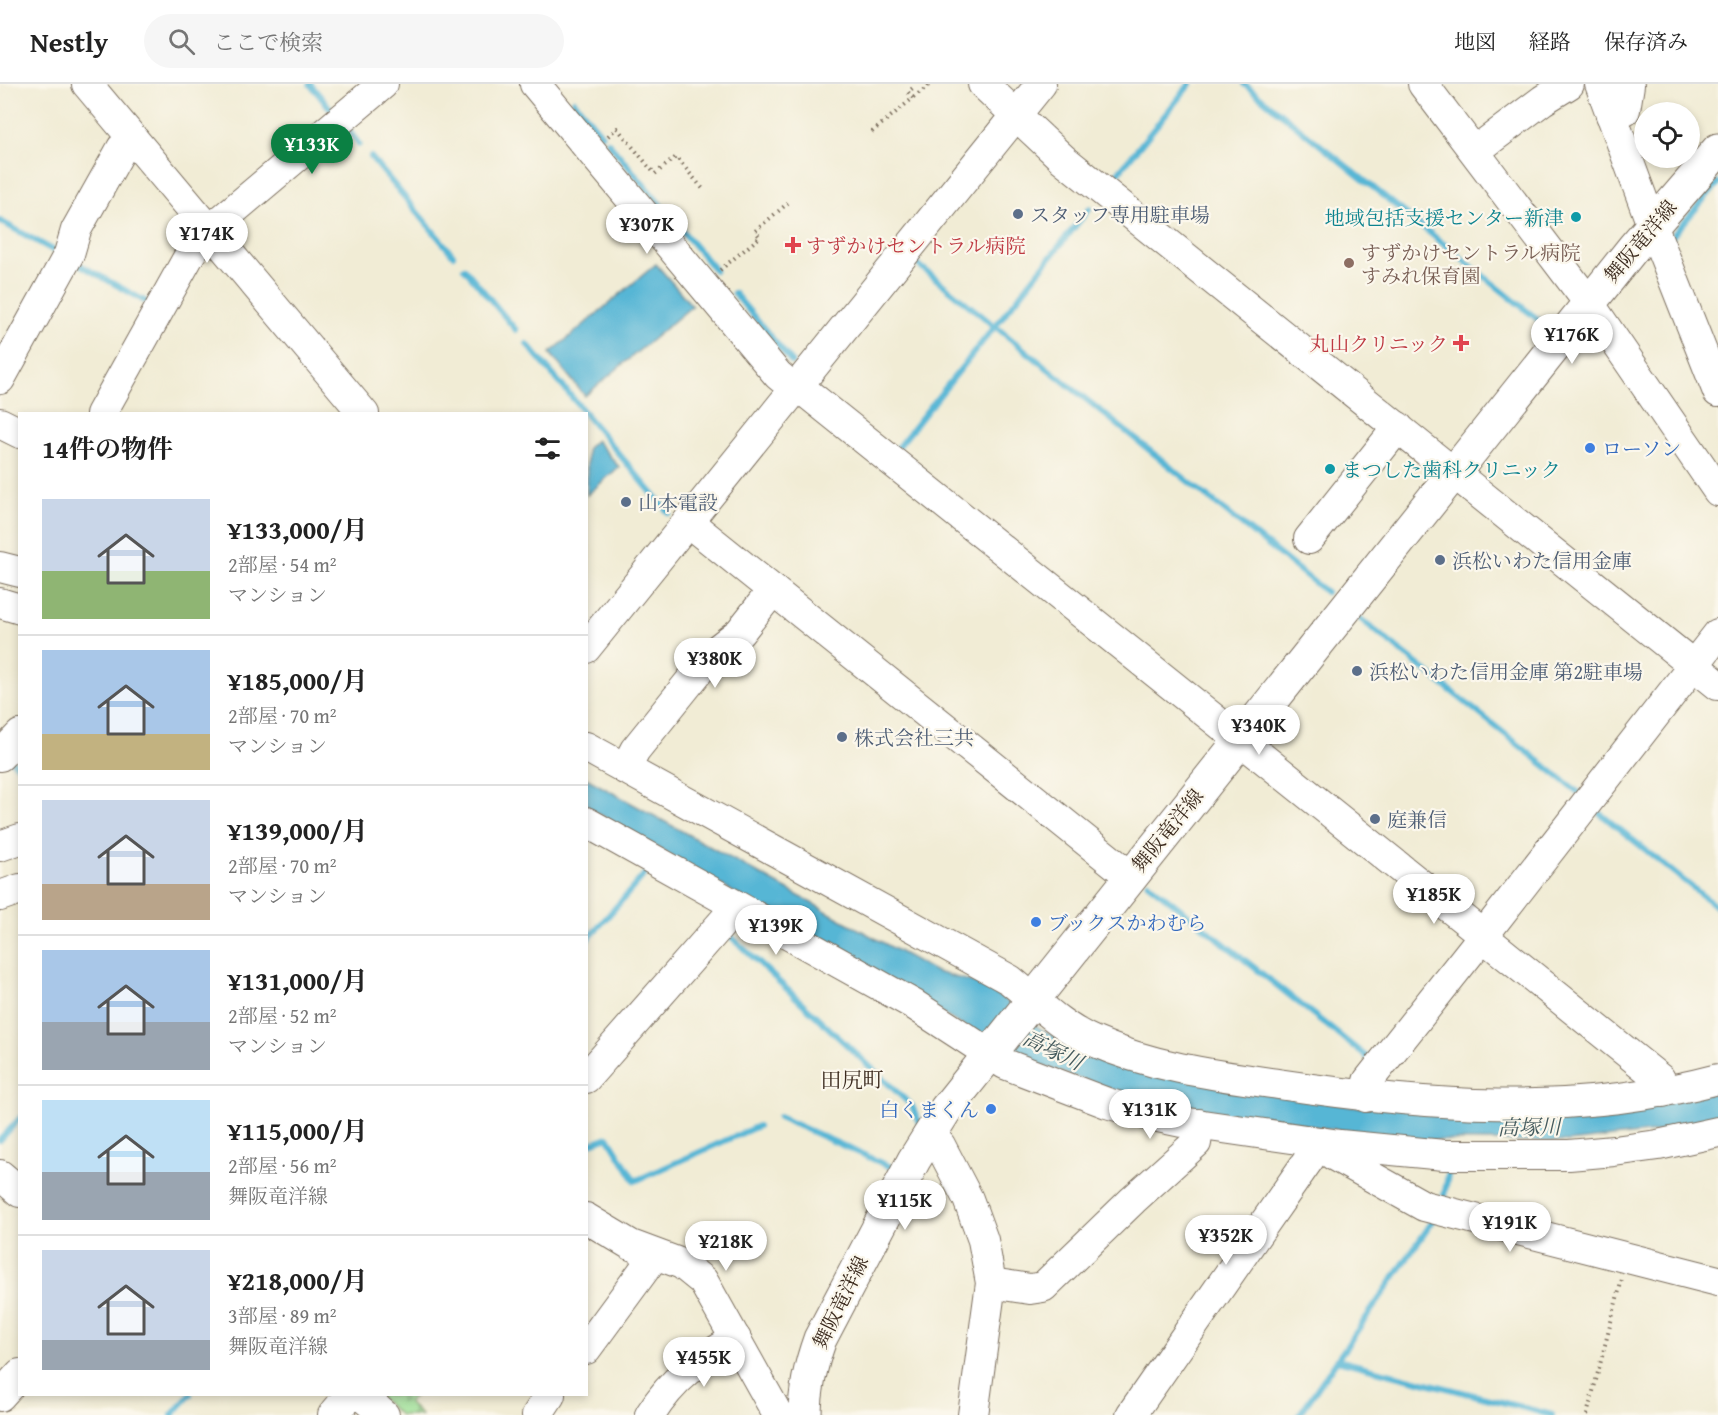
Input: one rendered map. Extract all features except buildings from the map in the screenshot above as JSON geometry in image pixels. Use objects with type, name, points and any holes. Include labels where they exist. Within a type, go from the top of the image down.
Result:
[{"type":"main road","name":"舞阪竜洋線","points":[[805,1415],[808,1377],[820,1339],[927,1137],[946,1109],[1589,303],[1652,225],[1718,150]]},
{"type":"street","points":[[87,84],[362,412]]},
{"type":"street","points":[[102,412],[198,240],[383,84]]},
{"type":"street","points":[[535,84],[778,375],[1240,739],[1475,928],[1660,1079],[1663,1092]]},
{"type":"street","points":[[983,84],[1069,164],[1718,685]]},
{"type":"street","points":[[588,646],[1041,84]]},
{"type":"street","points":[[1423,84],[1589,303],[1718,491]]},
{"type":"street","points":[[1475,151],[1543,100],[1569,84]]},
{"type":"street","points":[[1600,84],[1652,225],[1718,392]]},
{"type":"street","points":[[1611,115],[1625,110],[1629,85]]},
{"type":"street","points":[[0,379],[69,254],[76,230],[122,148],[133,139]]},
{"type":"street","points":[[0,423],[18,432]]},
{"type":"street","points":[[1309,539],[1398,427]]},
{"type":"street","points":[[688,522],[1130,876]]},
{"type":"street","points":[[0,567],[18,572]]},
{"type":"street","points":[[625,769],[635,750],[713,653],[740,632],[773,590]]},
{"type":"street","points":[[0,603],[18,608]]},
{"type":"street","points":[[1366,1097],[1368,1081],[1718,634]]},
{"type":"street","points":[[0,756],[18,737]]},
{"type":"street","points":[[588,748],[1010,980],[1028,1004],[1058,1022],[1091,1040],[1157,1064],[1191,1072],[1366,1097],[1446,1104],[1567,1104],[1663,1092],[1718,1079]]},
{"type":"street","points":[[588,823],[913,1004],[992,1050],[1007,1065],[1107,1103],[1144,1114],[1331,1147],[1444,1155],[1569,1155],[1658,1145],[1718,1132]]},
{"type":"street","points":[[0,846],[18,840]]},
{"type":"street","points":[[0,896],[18,889]]},
{"type":"street","points":[[588,1076],[731,914],[735,905]]},
{"type":"street","points":[[991,1283],[1030,1289],[1042,1287],[1196,1143],[1199,1124]]},
{"type":"street","points":[[927,1137],[940,1145],[968,1199],[982,1240],[991,1283],[973,1415]]},
{"type":"street","points":[[1331,1147],[1424,1206],[1718,1281]]},
{"type":"street","points":[[1131,1415],[1331,1147]]},
{"type":"street","points":[[1152,1415],[1331,1147]]},
{"type":"street","points":[[0,1175],[18,1190]]},
{"type":"street","points":[[588,1219],[631,1245],[682,1264],[703,1281],[778,1415]]},
{"type":"street","points":[[588,1346],[655,1255]]},
{"type":"street","points":[[650,1415],[672,1385],[687,1370],[736,1339]]},
{"type":"street","points":[[0,1396],[18,1376]]},
{"type":"street","points":[[333,1415],[349,1396]]},
{"type":"street","points":[[363,1396],[384,1415]]},
{"type":"street","points":[[537,1415],[549,1396]]},
{"type":"path","points":[[872,132],[930,84]]},
{"type":"path","points":[[914,87],[908,92],[914,98]]},
{"type":"path","points":[[600,142],[617,128],[655,174],[676,157],[703,189]]},
{"type":"path","points":[[722,269],[760,237],[755,231],[788,203]]},
{"type":"path","points":[[1587,1415],[1627,1258]]},
{"type":"green space","points":[[378,1396],[414,1396],[408,1403],[421,1415],[400,1415]]},
{"type":"water","points":[[656,264],[692,306],[585,396],[550,353]]},
{"type":"water","points":[[596,440],[619,467],[588,494],[588,447]]},
{"type":"water","name":"高塚川","points":[[588,779],[936,972],[973,982],[1003,998],[1041,1029],[1086,1053],[1353,1107],[1718,1091],[1718,1118],[1656,1132],[1568,1142],[1412,1140],[1185,1109],[1147,1101],[1018,1058],[588,808]]},
{"type":"waterway","points":[[310,84],[334,113]]},
{"type":"waterway","points":[[1118,173],[1190,84]]},
{"type":"waterway","points":[[1244,84],[1551,330]]},
{"type":"waterway","points":[[574,101],[602,135]]},
{"type":"waterway","points":[[347,128],[359,144]]},
{"type":"waterway","points":[[608,142],[715,270]]},
{"type":"waterway","points":[[371,157],[453,255]]},
{"type":"waterway","points":[[1668,241],[1718,183]]},
{"type":"waterway","points":[[894,452],[1089,209]]},
{"type":"waterway","points":[[0,221],[60,254]]},
{"type":"waterway","points":[[75,262],[152,305]]},
{"type":"waterway","points":[[915,262],[1326,592]]},
{"type":"waterway","points":[[464,268],[516,330]]},
{"type":"waterway","points":[[734,293],[792,362]]},
{"type":"waterway","points":[[527,344],[584,412]]},
{"type":"waterway","points":[[588,417],[669,513]]},
{"type":"waterway","points":[[1358,617],[1583,796]]},
{"type":"waterway","points":[[10,759],[18,766]]},
{"type":"waterway","points":[[1597,811],[1718,908]]},
{"type":"waterway","points":[[588,939],[651,867]]},
{"type":"waterway","points":[[1148,883],[1373,1062]]},
{"type":"waterway","points":[[726,932],[912,1106],[919,1122]]},
{"type":"waterway","points":[[779,1117],[893,1168]]},
{"type":"waterway","points":[[0,1140],[18,1120]]},
{"type":"waterway","points":[[588,1144],[608,1137],[635,1181],[758,1126]]},
{"type":"waterway","points":[[1443,1201],[1450,1165]]},
{"type":"waterway","points":[[1299,1415],[1435,1218]]},
{"type":"waterway","points":[[1337,1360],[1552,1415]]},
{"type":"waterway","points":[[172,1415],[189,1396]]},
{"type":"place","name":"スタッフ専用駐車場","points":[[1018,214]]},
{"type":"place","name":"地域包括支援センター新津","points":[[1576,217]]},
{"type":"place","name":"すずかけセントラル病院","points":[[793,245]]},
{"type":"place","name":"すずかけセントラル病院 すみれ保育園","points":[[1349,263]]},
{"type":"place","name":"丸山クリニック","points":[[1461,343]]},
{"type":"place","name":"ローソン","points":[[1590,448]]},
{"type":"place","name":"まつした歯科クリニック","points":[[1330,469]]},
{"type":"place","name":"山本電設","points":[[626,502]]},
{"type":"place","name":"浜松いわた信用金庫","points":[[1440,560]]},
{"type":"place","name":"浜松いわた信用金庫 第2駐車場","points":[[1357,671]]},
{"type":"place","name":"株式会社三共","points":[[842,737]]},
{"type":"place","name":"庭兼信","points":[[1375,819]]},
{"type":"place","name":"ブックスかわむら","points":[[1036,922]]},
{"type":"place","name":"白くまくん","points":[[991,1109]]},
{"type":"district","name":"田尻町","points":[[852,1079]]}]
